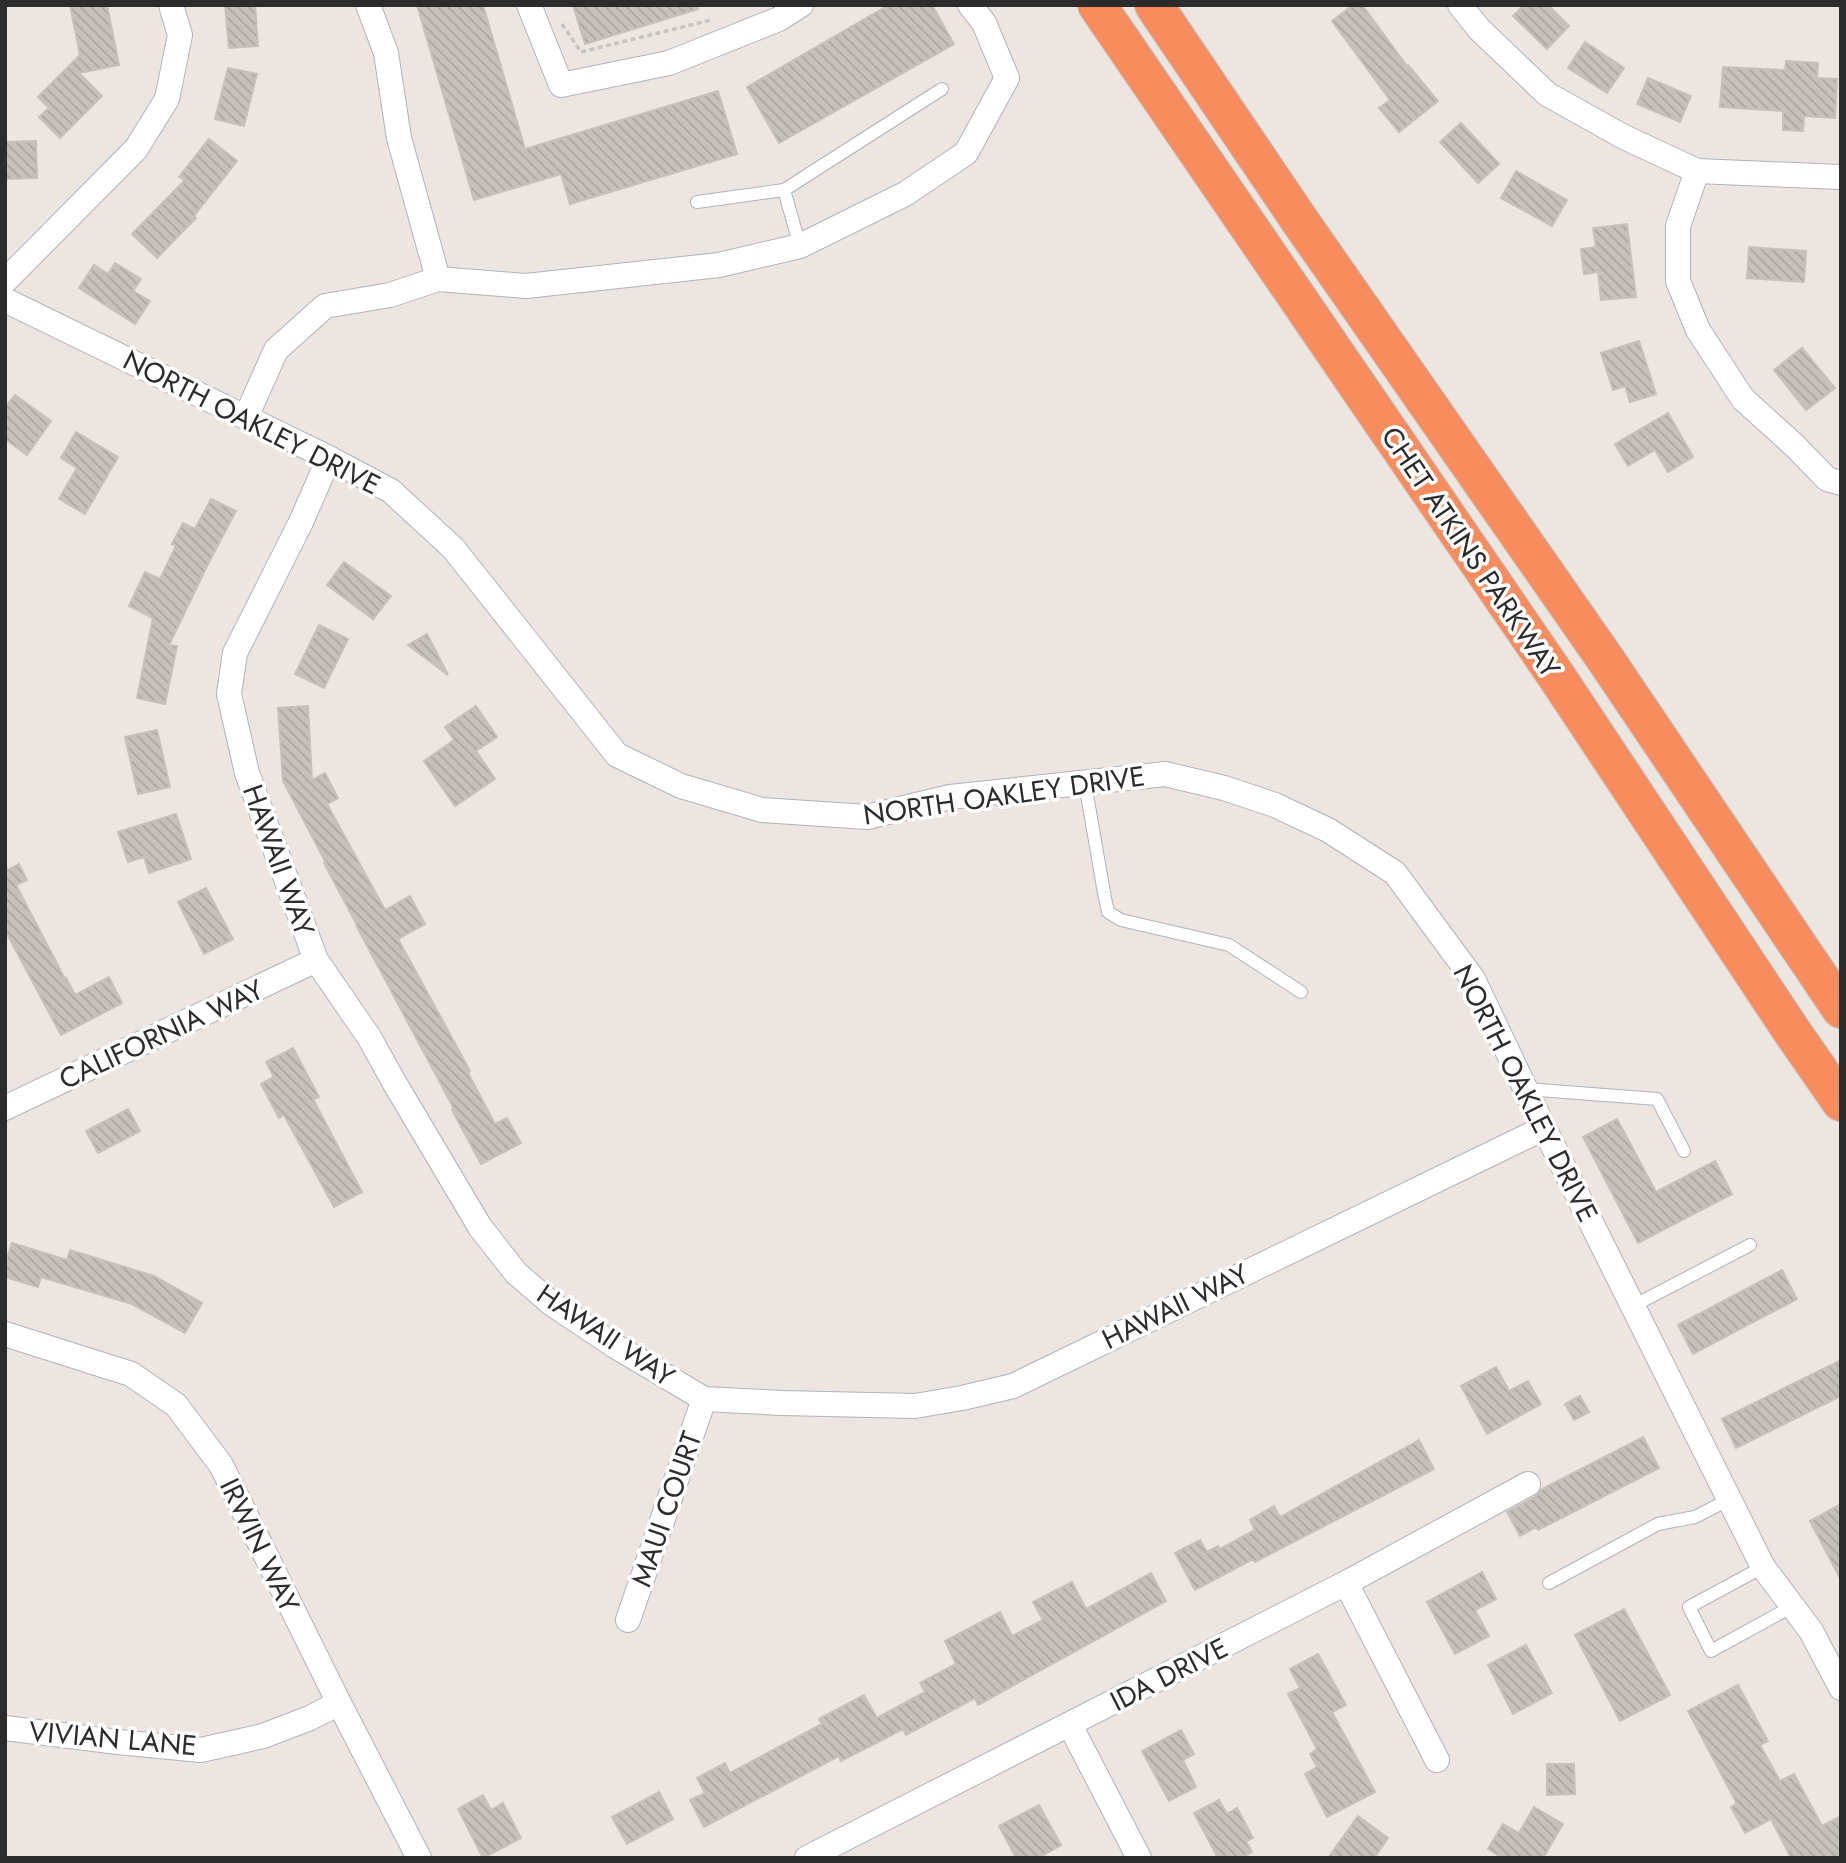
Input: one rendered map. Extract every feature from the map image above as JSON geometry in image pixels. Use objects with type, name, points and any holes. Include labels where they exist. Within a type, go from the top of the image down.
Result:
[{"type":"highway","name":"CHET ATKINS PARKWAY","points":[[1097,5],[1549,666],[1841,1102]]},
{"type":"highway","name":"CHET ATKINS PARKWAY","points":[[1154,5],[1300,221],[1614,671],[1841,1009]]},
{"type":"highway","points":[[1791,1030],[1841,1114]]},
{"type":"street","points":[[5,281],[136,149],[167,99],[180,35],[171,5]]},
{"type":"street","points":[[368,5],[386,52],[399,138],[438,279]]},
{"type":"street","points":[[529,5],[561,85],[669,63],[779,19],[801,5]]},
{"type":"street","points":[[246,417],[276,351],[325,306],[390,295],[438,279],[526,286],[719,265],[800,246],[905,194],[966,153],[1007,78],[984,23],[970,5]]},
{"type":"street","points":[[1460,5],[1479,29],[1547,94],[1624,137],[1697,171],[1841,177]]},
{"type":"street","points":[[1697,171],[1678,226],[1678,281],[1698,330],[1743,399],[1795,446],[1826,479],[1841,483]]},
{"type":"street","name":"NORTH OAKLEY DRIVE","points":[[5,300],[391,491],[453,548],[617,755],[681,786],[762,810],[867,817],[950,797],[1165,774],[1224,788],[1275,806],[1328,830],[1395,873],[1473,979],[1544,1128],[1763,1567],[1811,1631],[1841,1688]]},
{"type":"street","name":"HAWAII WAY","points":[[329,458],[234,653],[229,694],[247,773],[316,960],[369,1037],[480,1227],[516,1273],[552,1304],[615,1346],[704,1399],[915,1406],[1013,1386],[1544,1128]]},
{"type":"street","name":"CALIFORNIA WAY","points":[[5,1108],[316,960]]},
{"type":"street","name":"IRWIN WAY","points":[[5,1334],[131,1374],[176,1405],[220,1465],[419,1858]]},
{"type":"street","name":"MAUI COURT","points":[[628,1620],[704,1399]]},
{"type":"street","name":"IDA DRIVE","points":[[807,1858],[1346,1583],[1528,1484]]},
{"type":"street","points":[[1346,1583],[1437,1760]]},
{"type":"street","name":"VIVIAN LANE","points":[[5,1728],[201,1749],[263,1736],[310,1718],[339,1703]]},
{"type":"street","points":[[1070,1725],[1139,1858]]},
{"type":"lane","points":[[697,202],[784,190],[942,89]]},
{"type":"lane","points":[[784,190],[800,246]]},
{"type":"lane","points":[[1085,783],[1108,912],[1121,920],[1229,945],[1301,992]]},
{"type":"lane","points":[[1526,1089],[1657,1099],[1685,1152]]},
{"type":"lane","points":[[1633,1306],[1750,1245]]},
{"type":"lane","points":[[1549,1584],[1658,1524],[1695,1517],[1730,1499]]},
{"type":"lane","points":[[1763,1567],[1689,1607],[1711,1651],[1793,1606]]},
{"type":"path","points":[[557,16],[581,52],[719,18]]},
{"type":"building","points":[[70,5],[107,5],[119,65],[79,73],[102,96],[60,138],[39,117],[49,108],[38,97],[80,55]]},
{"type":"building","points":[[225,5],[255,5],[258,46],[229,48]]},
{"type":"building","points":[[417,5],[483,5],[525,149],[718,91],[737,154],[570,204],[561,174],[474,200]]},
{"type":"building","points":[[573,5],[697,5],[698,9],[585,44]]},
{"type":"building","points":[[889,5],[932,5],[954,44],[779,143],[747,87]]},
{"type":"building","points":[[1353,5],[1362,5],[1407,66],[1438,101],[1399,132],[1379,108],[1390,100],[1332,21]]},
{"type":"building","points":[[1524,5],[1548,5],[1569,26],[1547,49],[1513,16]]},
{"type":"building","points":[[1585,42],[1624,68],[1607,93],[1568,68]]},
{"type":"building","points":[[1786,61],[1818,63],[1817,78],[1837,79],[1835,118],[1804,116],[1803,131],[1783,130],[1783,111],[1720,107],[1723,67],[1785,70]]},
{"type":"building","points":[[228,68],[257,74],[244,126],[215,119]]},
{"type":"building","points":[[1648,78],[1691,96],[1680,122],[1637,104]]},
{"type":"building","points":[[1461,123],[1499,164],[1478,183],[1440,142]]},
{"type":"building","points":[[209,139],[237,161],[194,216],[196,218],[157,258],[132,234],[185,180],[179,177]]},
{"type":"building","points":[[36,141],[37,178],[5,179],[5,142]]},
{"type":"building","points":[[1516,171],[1567,200],[1552,226],[1501,198]]},
{"type":"building","points":[[1627,224],[1636,297],[1601,300],[1598,272],[1584,274],[1581,249],[1596,247],[1593,228]]},
{"type":"building","points":[[1749,247],[1806,251],[1804,282],[1747,278]]},
{"type":"building","points":[[115,263],[141,279],[133,291],[150,301],[135,324],[79,288],[94,265],[108,274]]},
{"type":"building","points":[[1639,341],[1656,394],[1630,402],[1625,386],[1613,390],[1601,353]]},
{"type":"building","points":[[1802,348],[1835,388],[1806,410],[1774,370]]},
{"type":"building","points":[[15,395],[51,421],[27,455],[5,439],[5,407]]},
{"type":"building","points":[[1668,413],[1693,457],[1668,472],[1655,450],[1628,466],[1615,444]]},
{"type":"building","points":[[76,432],[118,457],[85,514],[59,499],[77,468],[61,458]]},
{"type":"building","points":[[211,499],[236,511],[169,645],[177,646],[165,704],[137,698],[153,618],[129,606],[145,572],[160,579],[176,546],[172,544],[183,523],[195,529]]},
{"type":"building","points":[[344,562],[391,596],[373,619],[327,585]]},
{"type":"building","points":[[319,625],[348,639],[324,688],[295,674]]},
{"type":"building","points":[[427,634],[448,675],[408,645]]},
{"type":"building","points":[[308,706],[312,780],[325,773],[338,798],[327,804],[385,910],[410,896],[425,924],[398,939],[470,1071],[468,1073],[495,1124],[507,1118],[521,1143],[481,1164],[283,781],[278,708]]},
{"type":"building","points":[[476,706],[497,737],[476,751],[495,779],[455,806],[424,761],[454,740],[445,727]]},
{"type":"building","points":[[157,730],[170,787],[138,794],[125,737]]},
{"type":"building","points":[[176,814],[191,859],[149,873],[144,857],[128,862],[118,832]]},
{"type":"building","points":[[19,864],[27,880],[16,885],[75,995],[109,977],[122,1003],[61,1035],[5,930],[5,865],[8,870]]},
{"type":"building","points":[[206,888],[233,939],[204,954],[178,902]]},
{"type":"building","points":[[293,1048],[319,1097],[313,1099],[362,1192],[334,1207],[284,1115],[279,1118],[261,1084],[274,1077],[266,1062]]},
{"type":"building","points":[[128,1109],[140,1131],[98,1153],[86,1131]]},
{"type":"building","points":[[1617,1119],[1656,1192],[1715,1161],[1732,1194],[1638,1243],[1583,1137]]},
{"type":"building","points":[[12,1243],[67,1260],[70,1250],[154,1276],[202,1303],[185,1333],[132,1304],[41,1277],[38,1287],[5,1277],[5,1264]]},
{"type":"building","points":[[1782,1270],[1797,1299],[1693,1354],[1678,1325]]},
{"type":"building","points":[[1841,1360],[1841,1396],[1736,1448],[1722,1419]]},
{"type":"building","points":[[1496,1367],[1509,1391],[1528,1381],[1541,1404],[1487,1434],[1461,1386]]},
{"type":"building","points":[[1580,1396],[1589,1412],[1574,1420],[1565,1404]]},
{"type":"building","points":[[1643,1437],[1659,1468],[1538,1530],[1536,1527],[1520,1536],[1507,1512],[1535,1497],[1542,1489]]},
{"type":"building","points":[[1419,1440],[1434,1469],[1255,1562],[1253,1559],[1195,1590],[1175,1553],[1200,1540],[1207,1552],[1218,1546],[1220,1549],[1255,1530],[1250,1520],[1274,1506],[1280,1517]]},
{"type":"building","points":[[1841,1504],[1841,1580],[1810,1521]]},
{"type":"building","points":[[1482,1572],[1496,1599],[1475,1610],[1489,1636],[1455,1654],[1427,1602]]},
{"type":"building","points":[[1151,1573],[1166,1601],[978,1705],[975,1698],[906,1735],[903,1729],[841,1761],[839,1756],[704,1827],[690,1800],[705,1793],[697,1778],[725,1763],[730,1773],[822,1724],[819,1719],[864,1695],[877,1718],[925,1692],[920,1683],[956,1664],[945,1641],[1000,1612],[1012,1636],[1043,1620],[1033,1602],[1072,1582],[1086,1609]]},
{"type":"building","points":[[1624,1609],[1670,1695],[1620,1721],[1575,1635]]},
{"type":"building","points":[[1526,1645],[1552,1693],[1513,1714],[1488,1665]]},
{"type":"building","points":[[1318,1654],[1346,1705],[1332,1712],[1375,1792],[1327,1817],[1305,1774],[1317,1767],[1310,1754],[1317,1749],[1288,1694],[1300,1688],[1290,1669]]},
{"type":"building","points":[[1738,1685],[1768,1741],[1760,1745],[1780,1781],[1794,1774],[1822,1826],[1841,1816],[1841,1858],[1791,1858],[1771,1819],[1745,1833],[1731,1807],[1737,1804],[1688,1711]]},
{"type":"building","points":[[1181,1730],[1194,1754],[1183,1760],[1196,1787],[1169,1801],[1142,1751]]},
{"type":"building","points":[[1547,1764],[1574,1764],[1575,1794],[1547,1795]]},
{"type":"building","points":[[659,1792],[673,1819],[627,1844],[612,1817]]},
{"type":"building","points":[[483,1795],[491,1810],[503,1803],[521,1838],[483,1858],[458,1809]]},
{"type":"building","points":[[1219,1800],[1227,1814],[1237,1808],[1253,1838],[1246,1841],[1252,1852],[1241,1858],[1218,1858],[1194,1813]]},
{"type":"building","points":[[1039,1805],[1061,1845],[1038,1858],[1016,1858],[999,1826]]},
{"type":"building","points":[[1534,1807],[1563,1824],[1543,1858],[1502,1858],[1488,1849],[1503,1824],[1519,1833]]},
{"type":"building","points":[[1358,1816],[1388,1838],[1374,1858],[1328,1858]]}]
